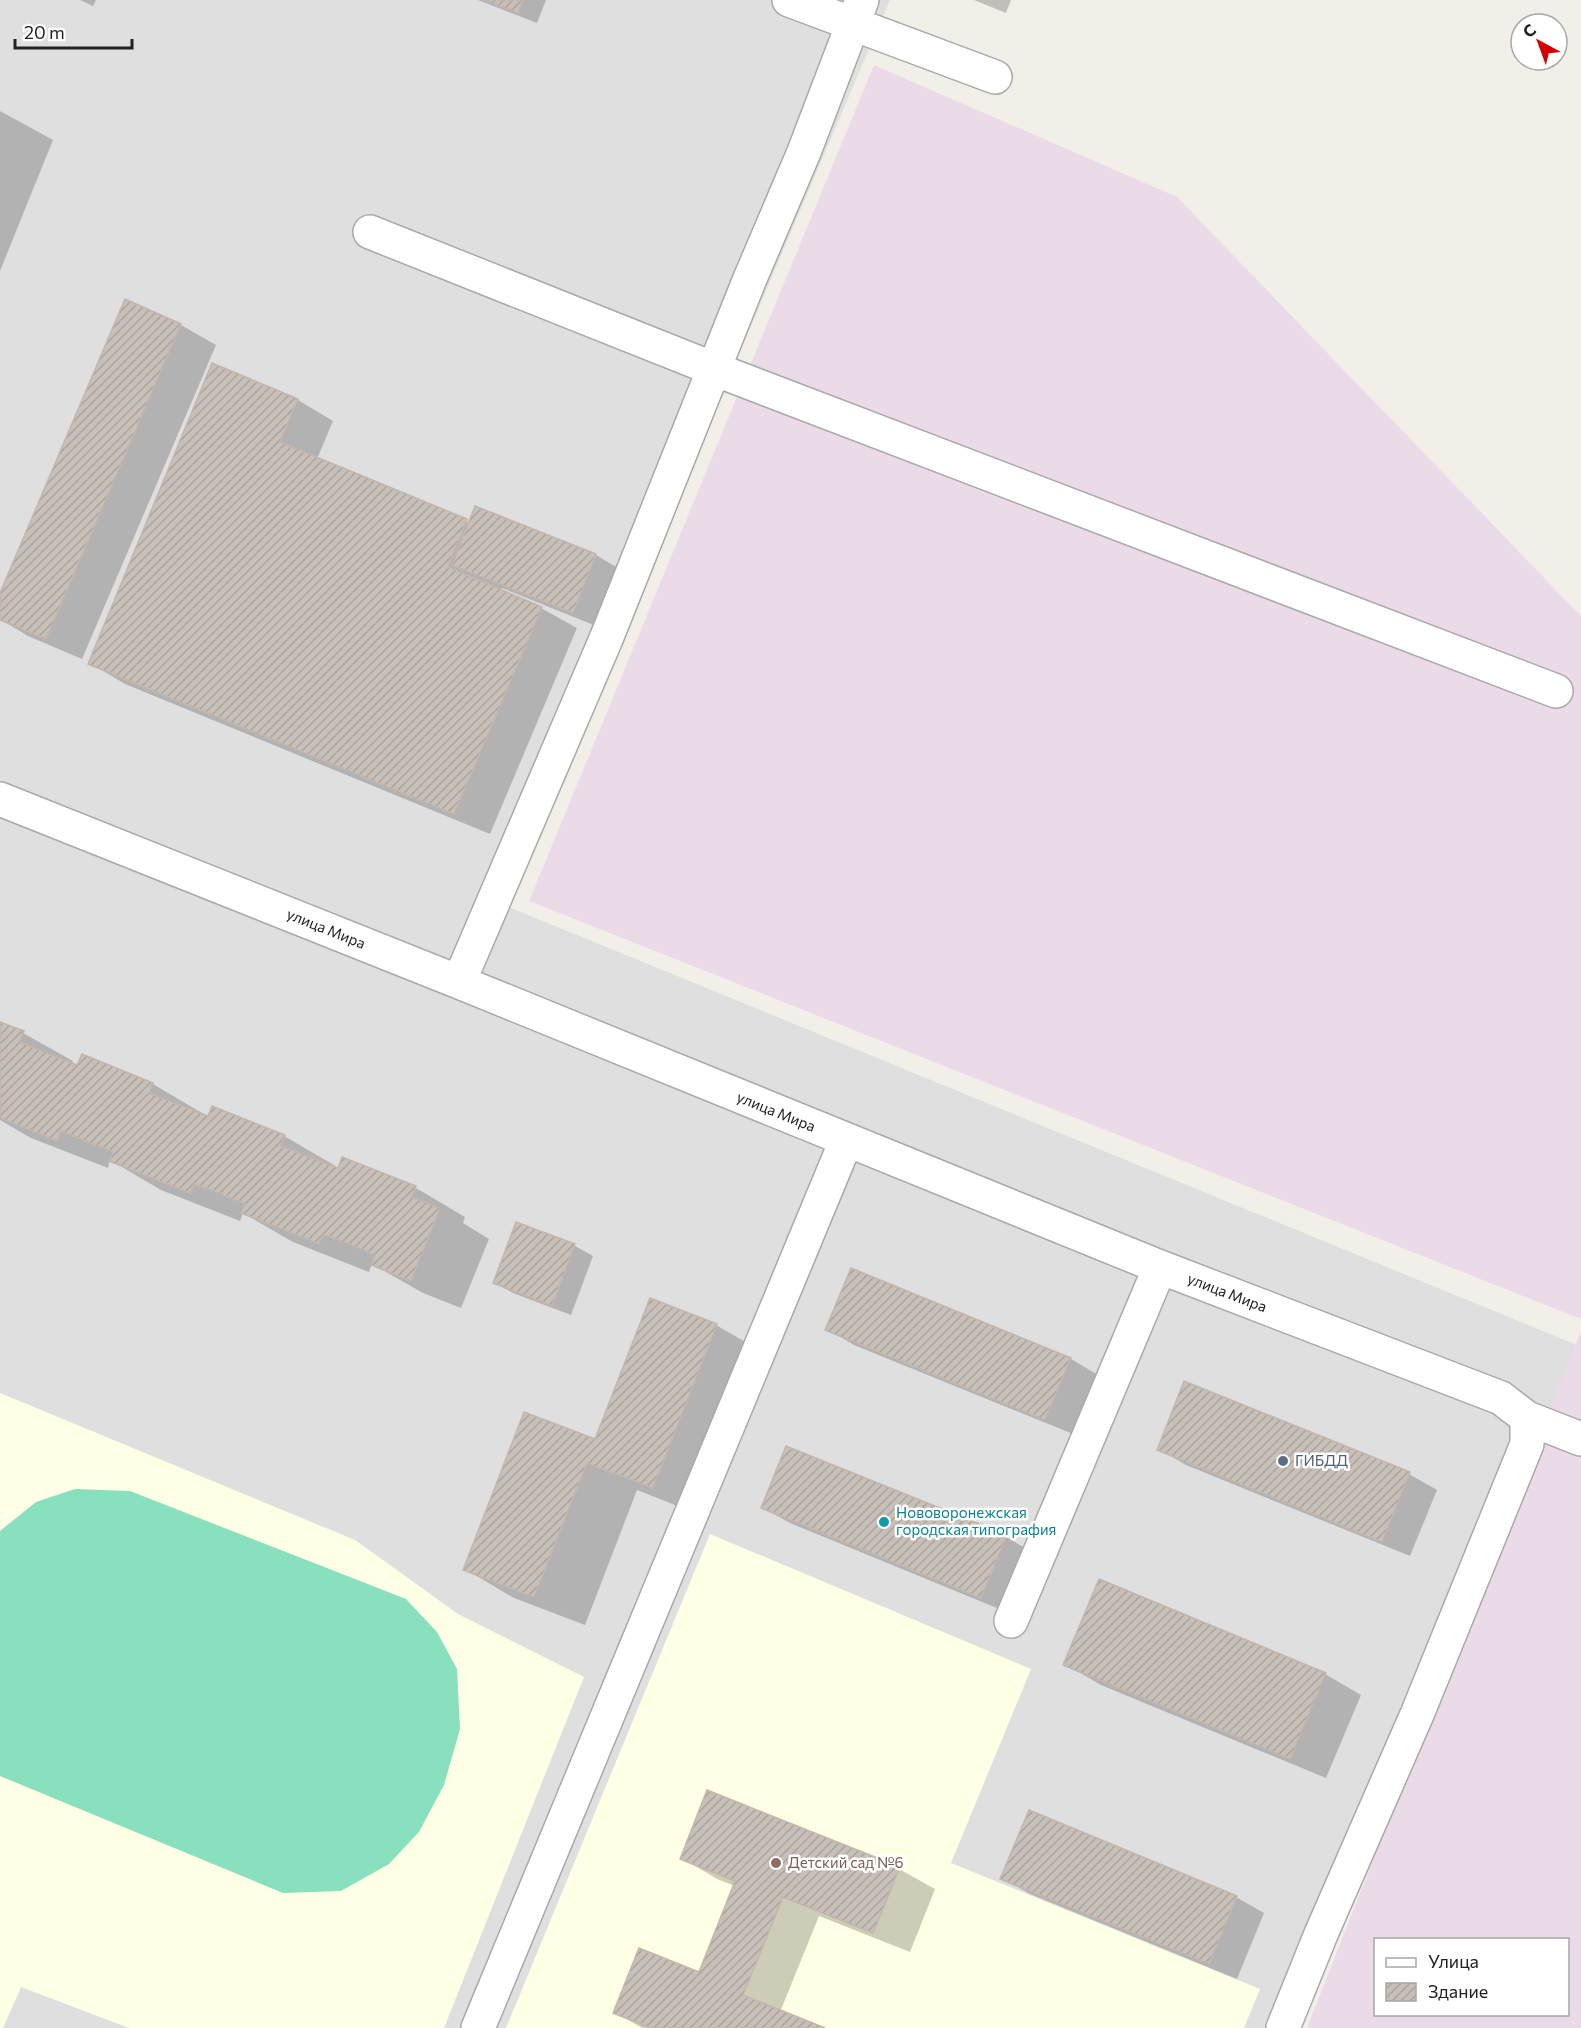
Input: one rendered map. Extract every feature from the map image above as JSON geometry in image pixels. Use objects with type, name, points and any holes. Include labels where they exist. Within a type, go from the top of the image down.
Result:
[{"type":"street","points":[[789,0],[857,12],[995,77]]},
{"type":"street","points":[[459,982],[606,639],[749,281],[804,152],[857,12]]},
{"type":"street","points":[[370,232],[714,369],[1556,691]]},
{"type":"street","name":"улица Мира","points":[[0,799],[459,982],[1160,1267],[1501,1398],[1527,1431],[1581,1439]]},
{"type":"street","points":[[478,2028],[846,1141]]},
{"type":"street","points":[[1011,1621],[1160,1267]]},
{"type":"street","points":[[1283,2028],[1321,1934],[1418,1712],[1527,1431]]},
{"type":"shaded area","points":[[0,0],[890,0],[504,905],[1577,1345],[1299,2028],[0,2028]]},
{"type":"shaded area","points":[[874,65],[1177,197],[1581,616],[1581,1319],[529,901]]},
{"type":"shaded area","points":[[1581,1331],[1581,2028],[1307,2028]]},
{"type":"shaded area","points":[[0,1393],[355,1540],[458,1614],[584,1677],[444,2028],[129,2028],[21,1987],[3,2028],[0,2028]]},
{"type":"shaded area","points":[[710,1534],[1031,1669],[951,1863],[1260,1989],[1244,2028],[506,2028]]},
{"type":"green space","points":[[75,1489],[130,1491],[406,1599],[437,1632],[457,1669],[460,1729],[444,1785],[419,1832],[389,1864],[341,1891],[283,1893],[0,1776],[0,1531],[36,1502]]},
{"type":"building","points":[[484,0],[523,0],[518,13]]},
{"type":"building","points":[[125,299],[181,324],[46,639],[0,620],[0,593]]},
{"type":"building","points":[[212,363],[298,399],[280,442],[467,519],[448,567],[542,607],[454,814],[88,664]]},
{"type":"building","points":[[475,506],[596,554],[573,613],[452,565]]},
{"type":"building","points":[[0,1022],[24,1031],[19,1042],[77,1065],[82,1054],[153,1083],[149,1093],[208,1116],[212,1106],[285,1135],[281,1146],[338,1168],[342,1157],[416,1186],[412,1197],[440,1208],[411,1281],[371,1265],[375,1255],[349,1244],[323,1234],[319,1244],[241,1213],[245,1204],[219,1193],[194,1184],[190,1193],[109,1161],[113,1152],[61,1131],[57,1141],[0,1118]]},
{"type":"building","points":[[516,1222],[575,1244],[552,1306],[493,1283]]},
{"type":"building","points":[[851,1268],[1071,1358],[1045,1420],[825,1330]]},
{"type":"building","points":[[650,1298],[717,1324],[653,1488],[587,1463],[534,1597],[463,1570],[524,1412],[595,1439]]},
{"type":"building","name":"ГИБДД","points":[[1184,1381],[1410,1472],[1382,1542],[1157,1450]]},
{"type":"building","name":"Нововоронежская городская типография","points":[[786,1446],[1007,1535],[981,1598],[761,1508]]},
{"type":"building","points":[[1099,1579],[1326,1673],[1290,1759],[1063,1665]]},
{"type":"building","points":[[707,1790],[900,1867],[873,1933],[783,1897],[743,1995],[825,2028],[651,2028],[613,2013],[639,1948],[699,1972],[735,1881],[680,1859]]},
{"type":"building","points":[[1029,1810],[1237,1896],[1209,1964],[1000,1879]]},
{"type":"place","name":"ГИБДД","points":[[1283,1461]]},
{"type":"place","name":"Нововоронежская городская типография","points":[[884,1522]]},
{"type":"place","name":"Детский сад №6","points":[[776,1863]]}]
